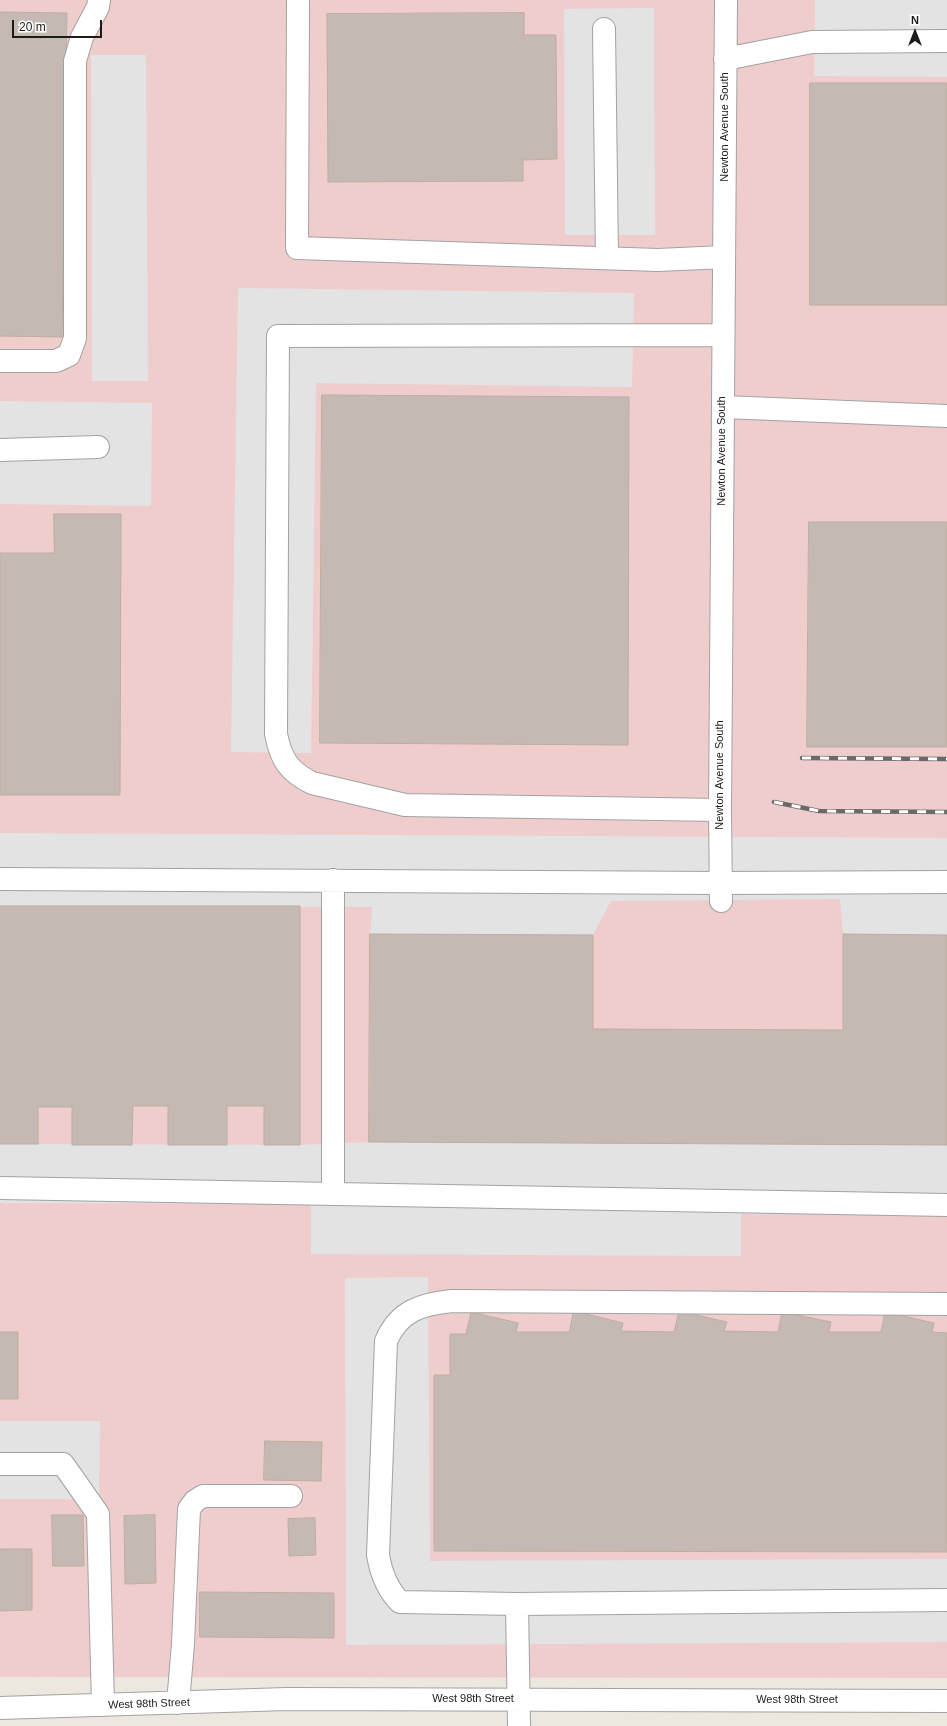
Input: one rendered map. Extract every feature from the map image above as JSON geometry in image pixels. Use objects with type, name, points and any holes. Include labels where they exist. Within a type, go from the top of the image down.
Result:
[{"type":"street","points":[[0,360],[56,361],[69,355],[75,338],[75,61],[82,37],[98,7],[99,0]]},
{"type":"street","points":[[298,0],[297,248],[658,260],[724,257]]},
{"type":"street","name":"Newton Avenue South","points":[[721,892],[720,810],[726,0]]},
{"type":"street","points":[[604,29],[607,258]]},
{"type":"street","points":[[726,59],[812,42],[947,41]]},
{"type":"street","points":[[720,810],[405,805],[312,783],[299,776],[288,766],[280,751],[276,734],[278,336],[723,335]]},
{"type":"street","points":[[723,407],[947,416]]},
{"type":"street","points":[[0,450],[98,447]]},
{"type":"street","points":[[0,879],[333,880],[721,892],[947,882]]},
{"type":"street","points":[[333,880],[333,1193]]},
{"type":"street","points":[[0,1188],[947,1204]]},
{"type":"street","points":[[947,1304],[452,1301],[431,1303],[415,1309],[400,1318],[391,1329],[386,1341],[378,1555],[384,1578],[391,1593],[400,1602],[517,1604],[947,1600]]},
{"type":"street","points":[[0,1464],[63,1464],[98,1514],[103,1705]]},
{"type":"street","points":[[178,1703],[183,1644],[189,1509],[195,1501],[203,1496],[291,1496]]},
{"type":"street","points":[[517,1604],[518,1726]]},
{"type":"street","name":"West 98th Street","points":[[0,1708],[287,1699],[947,1701]]},
{"type":"shaded area","points":[[0,0],[947,0],[947,1678],[0,1677]]},
{"type":"shaded area","points":[[815,0],[947,0],[947,77],[814,76]]},
{"type":"shaded area","points":[[654,8],[655,235],[565,235],[564,9]]},
{"type":"shaded area","points":[[91,55],[146,55],[148,381],[92,381]]},
{"type":"shaded area","points":[[238,288],[634,293],[632,387],[316,383],[311,753],[231,752]]},
{"type":"shaded area","points":[[0,401],[152,403],[151,506],[0,504]]},
{"type":"shaded area","points":[[0,833],[947,838],[947,935],[843,934],[840,899],[611,901],[593,935],[370,934],[372,907],[0,906]]},
{"type":"shaded area","points":[[369,1142],[947,1145],[947,1215],[741,1214],[741,1256],[311,1254],[311,1204],[0,1203],[0,1144],[300,1145]]},
{"type":"shaded area","points":[[428,1277],[430,1561],[947,1559],[947,1642],[346,1645],[345,1278]]},
{"type":"shaded area","points":[[0,1421],[100,1421],[99,1499],[0,1499]]},
{"type":"building","points":[[0,12],[67,13],[62,337],[0,336]]},
{"type":"building","points":[[524,13],[524,35],[556,35],[557,159],[523,160],[523,181],[328,182],[327,14]]},
{"type":"building","points":[[810,83],[947,83],[947,305],[810,305]]},
{"type":"building","points":[[322,395],[629,397],[628,745],[320,743]]},
{"type":"building","points":[[54,514],[121,514],[120,795],[0,795],[0,553],[54,553]]},
{"type":"building","points":[[809,522],[947,522],[947,747],[807,747]]},
{"type":"building","points":[[0,906],[300,906],[300,1145],[264,1145],[264,1106],[227,1106],[227,1145],[168,1145],[168,1106],[133,1106],[132,1145],[72,1145],[72,1107],[38,1107],[38,1144],[0,1144]]},
{"type":"building","points":[[370,934],[593,935],[593,1029],[843,1030],[843,934],[947,935],[947,1145],[369,1142]]},
{"type":"building","points":[[574,1311],[623,1323],[621,1331],[674,1332],[679,1311],[727,1322],[724,1331],[778,1332],[782,1312],[831,1322],[829,1332],[881,1332],[885,1312],[934,1323],[932,1332],[947,1333],[947,1552],[434,1551],[434,1375],[450,1375],[450,1334],[466,1334],[471,1312],[518,1323],[516,1332],[569,1332]]},
{"type":"building","points":[[0,1332],[18,1332],[18,1399],[0,1399]]},
{"type":"building","points":[[265,1441],[322,1442],[321,1481],[264,1480]]},
{"type":"building","points":[[52,1515],[83,1515],[84,1566],[53,1566]]},
{"type":"building","points":[[155,1515],[156,1583],[125,1584],[124,1516]]},
{"type":"building","points":[[315,1518],[316,1555],[289,1556],[288,1519]]},
{"type":"building","points":[[0,1549],[32,1549],[32,1610],[0,1611]]},
{"type":"building","points":[[200,1592],[334,1593],[334,1638],[200,1637]]},
{"type":"railway","points":[[802,758],[947,759]]},
{"type":"railway","points":[[774,802],[819,811],[947,812]]}]
